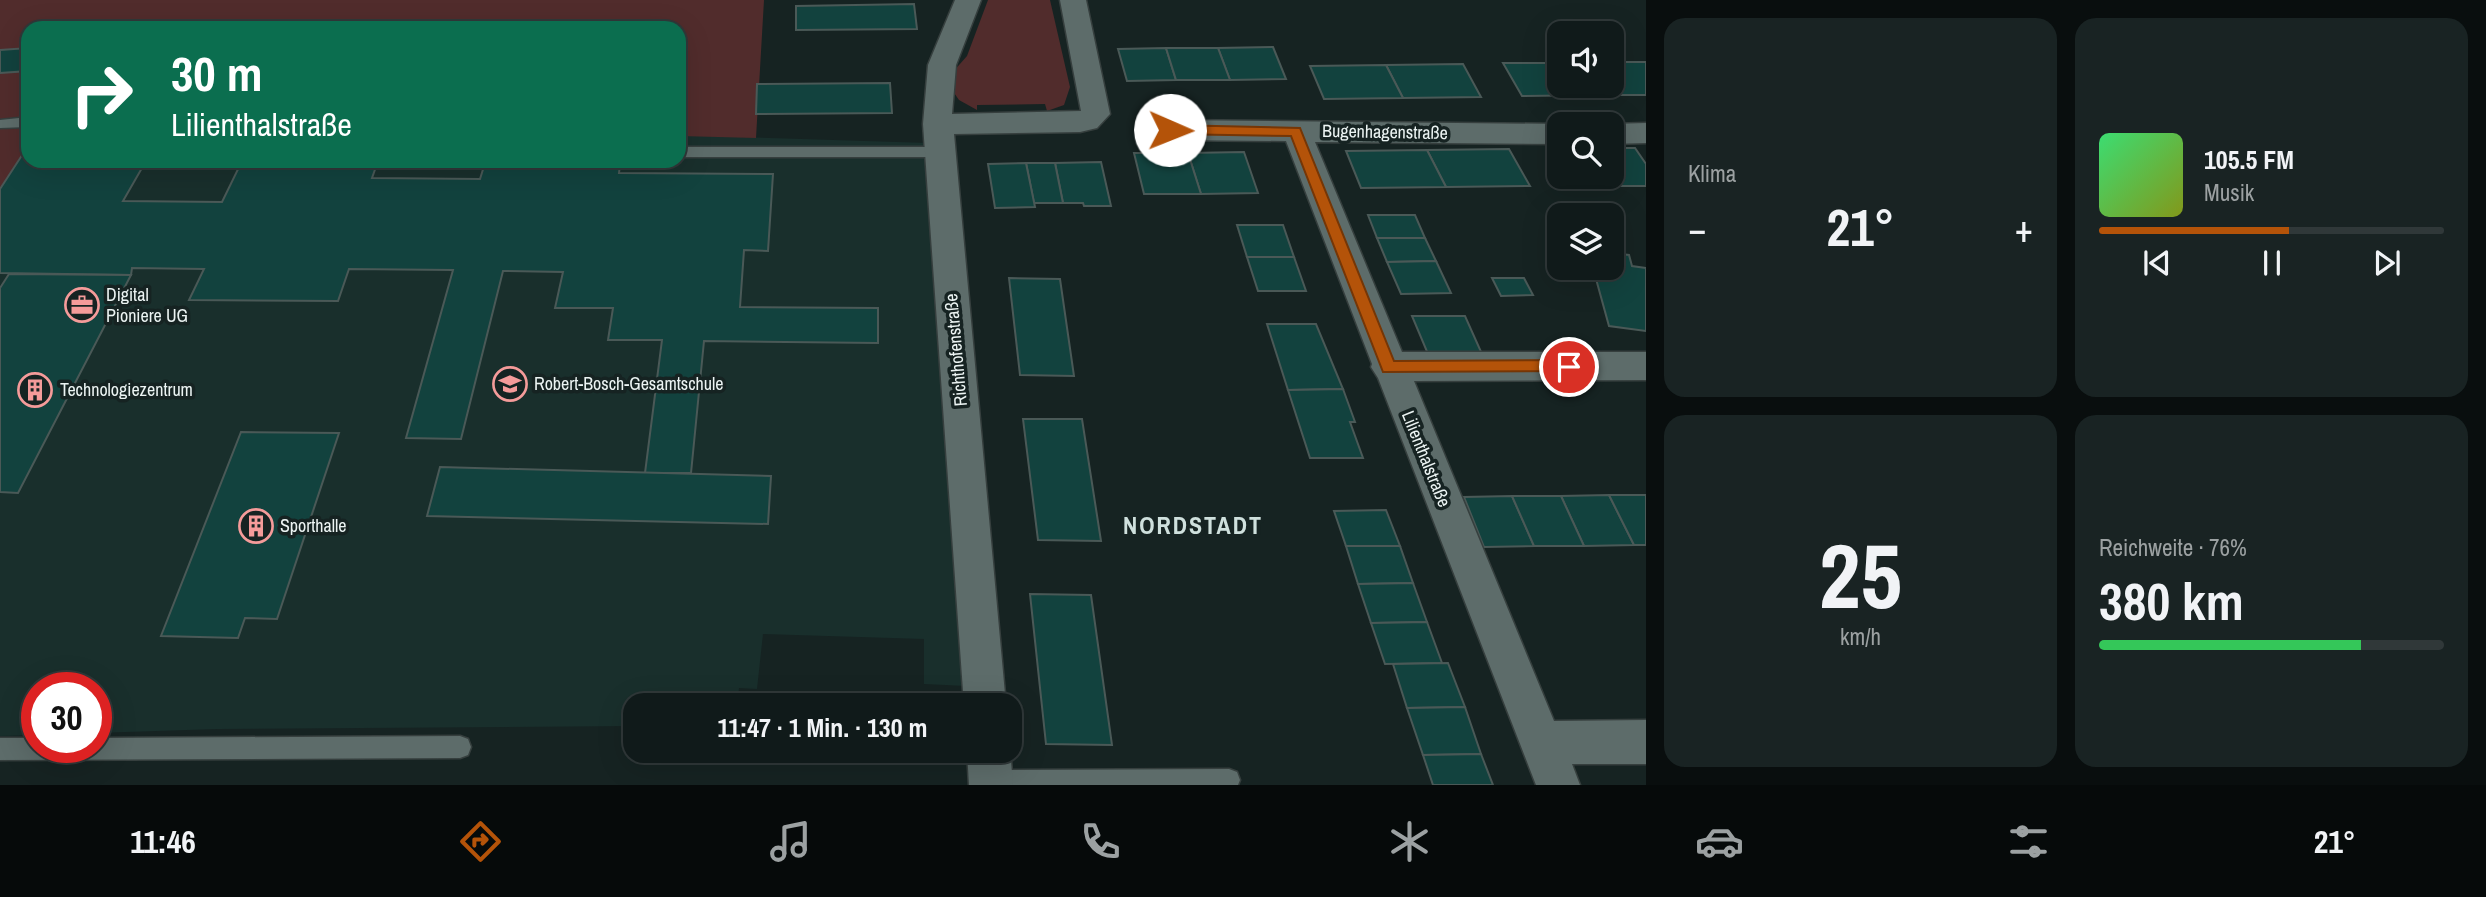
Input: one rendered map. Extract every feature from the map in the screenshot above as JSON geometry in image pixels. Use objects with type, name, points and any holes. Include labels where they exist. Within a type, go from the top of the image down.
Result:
[{"type":"street","name":"Richthofenstraße","points":[[968,0],[942,65],[937,90],[984,693]]},
{"type":"street","points":[[939,138],[1087,121],[1096,114],[1073,0]]},
{"type":"street","name":"Bugenhagenstraße","points":[[1170,130],[1547,134]]},
{"type":"street","name":"Lilienthalstraße","points":[[1296,131],[1388,367],[1558,785]]},
{"type":"street","points":[[1624,134],[1646,133]]},
{"type":"street","points":[[1388,367],[1646,366]]},
{"type":"street","points":[[1542,743],[1646,743]]},
{"type":"lane","points":[[2,124],[21,123]]},
{"type":"lane","points":[[686,152],[939,138]]},
{"type":"lane","points":[[0,748],[460,747]]},
{"type":"lane","points":[[990,772],[1229,780]]},
{"type":"shaded area","points":[[0,0],[764,0],[756,138],[686,136],[686,21],[21,21],[21,157],[0,189]]},
{"type":"shaded area","points":[[988,0],[1050,0],[1070,87],[1064,105],[1047,111],[1045,104],[977,105],[977,110],[959,100],[950,87],[952,73],[967,56]]},
{"type":"shaded area","name":"Robert-Bosch-Gesamtschule","points":[[686,135],[929,143],[966,686],[924,684],[924,639],[763,634],[757,689],[739,688],[738,693],[623,693],[623,726],[217,729],[112,732],[112,672],[21,672],[21,735],[0,736],[0,189],[21,168],[686,168]]},
{"type":"building","points":[[914,4],[917,29],[796,30],[796,6]]},
{"type":"building","points":[[1273,47],[1286,79],[1230,80],[1218,48]]},
{"type":"building","points":[[21,48],[21,72],[0,73],[0,50]]},
{"type":"building","points":[[1166,48],[1176,80],[1127,81],[1118,49]]},
{"type":"building","points":[[1166,48],[1218,48],[1230,80],[1176,80]]},
{"type":"building","points":[[1624,62],[1646,62],[1646,95],[1624,95]]},
{"type":"building","points":[[1503,63],[1547,63],[1547,96],[1522,96]]},
{"type":"building","points":[[1463,64],[1481,97],[1403,98],[1386,65]]},
{"type":"building","points":[[1386,65],[1403,98],[1324,99],[1310,66]]},
{"type":"building","points":[[890,83],[892,113],[756,114],[757,84]]},
{"type":"building","points":[[1624,148],[1635,148],[1646,164],[1646,186],[1624,186]]},
{"type":"building","points":[[1509,149],[1530,186],[1446,187],[1427,150]]},
{"type":"building","points":[[1427,150],[1446,187],[1361,188],[1346,151]]},
{"type":"building","points":[[1244,152],[1258,193],[1201,194],[1188,153]]},
{"type":"building","points":[[1134,153],[1188,153],[1201,194],[1144,194]]},
{"type":"building","points":[[21,157],[21,168],[142,168],[123,201],[222,202],[239,168],[376,168],[372,178],[480,179],[483,168],[620,168],[619,173],[773,174],[768,251],[744,250],[740,307],[878,308],[878,343],[704,341],[691,473],[645,473],[662,340],[608,340],[613,308],[555,308],[563,272],[503,271],[461,439],[406,438],[453,270],[349,269],[338,301],[189,300],[204,269],[132,268],[131,275],[0,273],[0,189]]},
{"type":"building","points":[[1101,162],[1111,206],[1063,203],[1055,163]]},
{"type":"building","points":[[1026,163],[1055,163],[1063,203],[1034,203]]},
{"type":"building","points":[[1026,163],[1035,207],[995,208],[988,164]]},
{"type":"building","points":[[1368,215],[1415,215],[1425,238],[1377,238]]},
{"type":"building","points":[[1237,225],[1283,225],[1294,257],[1247,257]]},
{"type":"building","points":[[1377,238],[1425,238],[1436,261],[1387,262]]},
{"type":"building","points":[[1624,254],[1629,255],[1632,266],[1646,268],[1646,331],[1609,326],[1596,280],[1624,280]]},
{"type":"building","points":[[1247,257],[1294,257],[1306,291],[1258,291]]},
{"type":"building","points":[[1436,261],[1451,293],[1401,294],[1387,262]]},
{"type":"building","name":"Technologiezentrum","points":[[9,274],[131,275],[18,493],[0,492],[0,288]]},
{"type":"building","points":[[1009,278],[1060,279],[1074,376],[1020,375]]},
{"type":"building","points":[[1492,278],[1524,278],[1533,295],[1501,296]]},
{"type":"building","points":[[1412,316],[1465,316],[1482,354],[1428,354]]},
{"type":"building","points":[[1267,324],[1316,324],[1343,389],[1288,390]]},
{"type":"building","points":[[1343,389],[1355,422],[1350,422],[1363,458],[1310,458],[1288,390]]},
{"type":"building","points":[[1023,419],[1082,419],[1101,541],[1038,540]]},
{"type":"building","name":"Sporthalle","points":[[241,432],[339,433],[277,619],[245,618],[238,638],[161,636]]},
{"type":"building","points":[[440,467],[771,476],[768,524],[427,516]]},
{"type":"building","points":[[1609,495],[1634,545],[1584,546],[1561,496]]},
{"type":"building","points":[[1609,495],[1646,495],[1646,545],[1634,545]]},
{"type":"building","points":[[1512,496],[1534,546],[1484,547],[1464,497]]},
{"type":"building","points":[[1512,496],[1561,496],[1584,546],[1534,546]]},
{"type":"building","points":[[1386,510],[1400,546],[1346,546],[1334,511]]},
{"type":"building","points":[[1346,546],[1400,546],[1413,583],[1358,584]]},
{"type":"building","points":[[1413,583],[1427,622],[1371,623],[1358,584]]},
{"type":"building","points":[[1030,594],[1091,595],[1112,745],[1046,744]]},
{"type":"building","points":[[1427,622],[1442,663],[1385,664],[1371,623]]},
{"type":"building","points":[[1448,663],[1465,707],[1407,708],[1393,664]]},
{"type":"building","points":[[1465,707],[1481,754],[1423,755],[1407,708]]},
{"type":"building","points":[[1481,754],[1493,785],[1433,785],[1423,755]]},
{"type":"place","name":"Digital Pioniere UG","points":[[82,305]]},
{"type":"place","name":"Robert-Bosch-Gesamtschule","points":[[510,384]]},
{"type":"place","name":"Technologiezentrum","points":[[35,390]]},
{"type":"place","name":"Sporthalle","points":[[256,526]]},
{"type":"district","name":"NORDSTADT","points":[[1193,526]]},
{"type":"route","points":[[1170,130],[1296,131],[1388,367],[1569,367]]}]
